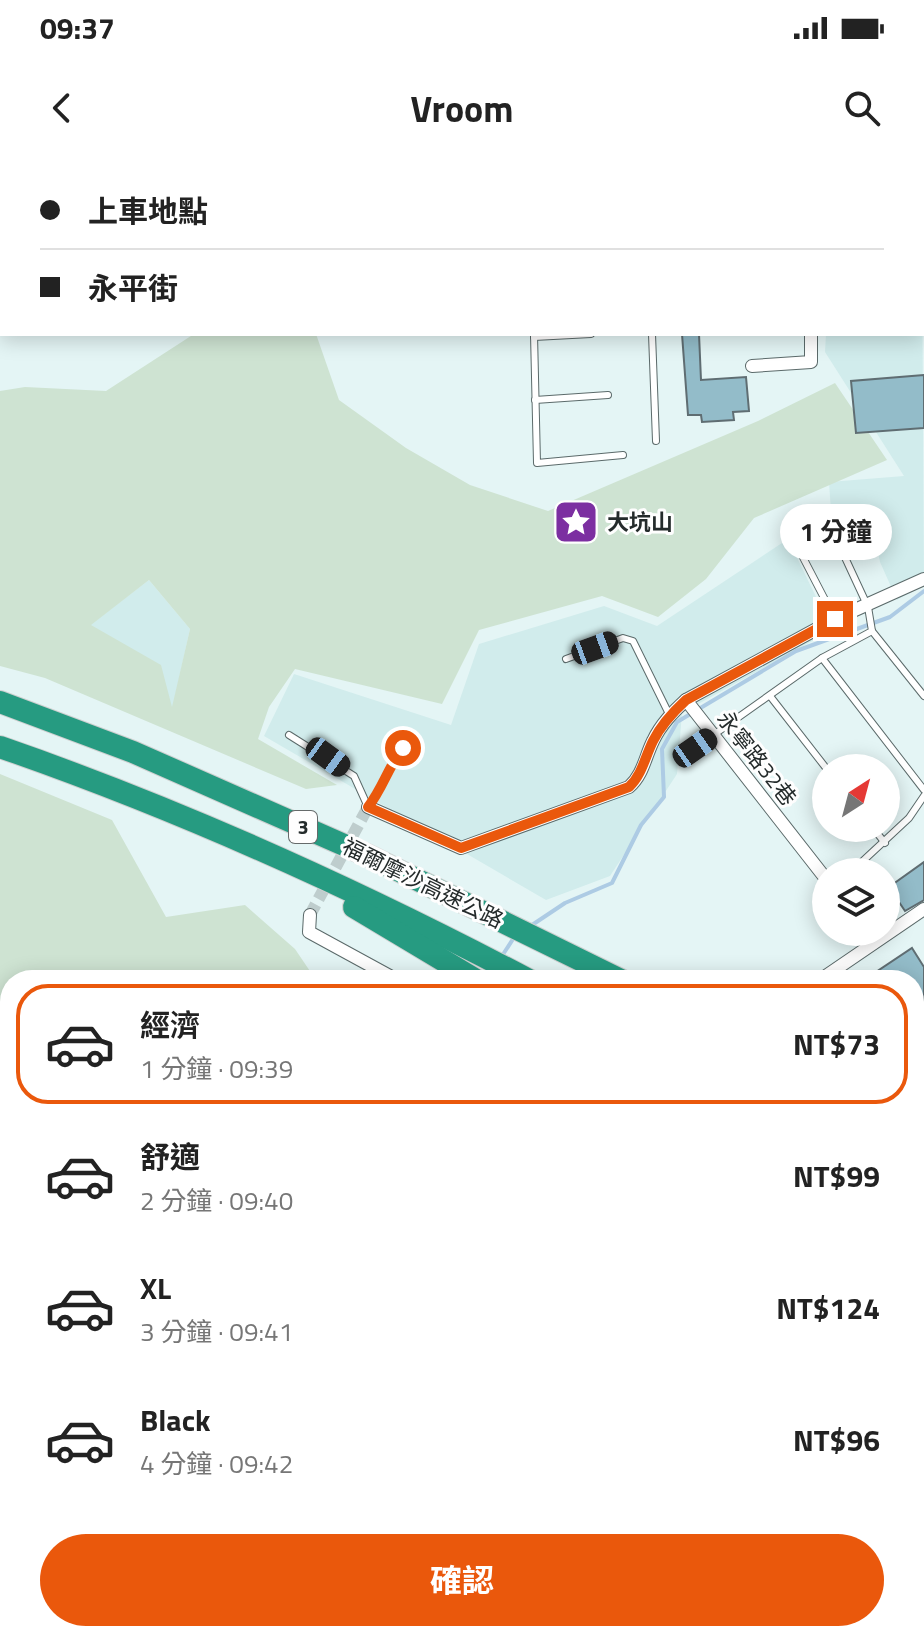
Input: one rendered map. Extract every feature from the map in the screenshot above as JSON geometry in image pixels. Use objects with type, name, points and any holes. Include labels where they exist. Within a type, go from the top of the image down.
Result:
[{"type":"highway","name":"福爾摩沙高速公路","points":[[0,702],[133,752],[369,856],[604,970]]},
{"type":"highway","name":"福爾摩沙高速公路","points":[[0,747],[122,789],[348,890],[510,970]]},
{"type":"highway","points":[[122,789],[343,900],[459,970]]},
{"type":"highway","points":[[600,968],[606,970]]},
{"type":"street","points":[[752,366],[811,362],[811,336]]},
{"type":"street","points":[[368,807],[461,848],[629,787],[637,780],[654,739],[670,714],[686,700],[835,619],[868,607],[924,579]]},
{"type":"street","name":"永寧路32巷","points":[[686,700],[812,861]]},
{"type":"street","points":[[900,921],[924,909]]},
{"type":"street","points":[[310,915],[309,932],[379,970]]},
{"type":"street","points":[[831,970],[859,946]]},
{"type":"lane","points":[[534,336],[537,463],[623,455]]},
{"type":"lane","points":[[652,336],[656,441]]},
{"type":"lane","points":[[535,400],[608,395]]},
{"type":"lane","points":[[829,523],[868,607],[872,631],[924,696]]},
{"type":"lane","points":[[795,542],[835,619]]},
{"type":"lane","points":[[695,748],[822,658],[872,631]]},
{"type":"lane","points":[[566,659],[623,638],[633,641],[670,714]]},
{"type":"lane","points":[[822,658],[924,790]]},
{"type":"lane","points":[[770,696],[815,754]]},
{"type":"lane","points":[[289,735],[354,776],[368,807],[384,788],[392,761],[403,748]]},
{"type":"lane","points":[[867,858],[885,843],[924,796]]},
{"type":"shaded area","points":[[826,336],[923,336],[924,585],[897,600],[880,562],[871,517],[831,511],[829,482],[904,476],[825,352]]},
{"type":"shaded area","points":[[788,539],[832,630],[682,713],[677,774],[610,876],[546,900],[264,736],[294,674],[451,725],[479,644],[604,606],[657,626]]},
{"type":"shaded area","points":[[149,580],[190,629],[172,710],[90,625]]},
{"type":"green space","points":[[191,336],[317,336],[339,400],[406,448],[470,485],[548,511],[758,421],[835,383],[887,460],[754,518],[706,579],[658,617],[602,596],[479,630],[442,704],[295,669],[269,707],[258,739],[337,785],[306,789],[45,678],[0,666],[0,391],[25,387],[106,391]],"holes":[[[149,580],[190,629],[172,707],[161,665],[91,625]]]},
{"type":"green space","points":[[0,774],[112,820],[166,917],[245,905],[295,949],[309,970],[0,970]]},
{"type":"building","points":[[682,336],[699,336],[701,380],[746,377],[749,411],[733,412],[734,420],[702,422],[701,415],[688,415]]},
{"type":"building","points":[[924,375],[924,428],[856,433],[851,381]]},
{"type":"building","points":[[924,862],[924,900],[905,911],[900,904],[900,879]]},
{"type":"building","points":[[912,948],[924,967],[924,970],[879,970]]},
{"type":"waterway","points":[[529,927],[565,903],[612,883],[641,825],[664,797],[662,749],[677,722],[796,651],[890,617],[924,591]]},
{"type":"waterway","points":[[500,959],[515,936]]},
{"type":"tunnel","points":[[310,915],[368,807]]},
{"type":"place","name":"大坑山","points":[[576,522]]},
{"type":"route","points":[[403,748],[392,761],[384,788],[368,807],[461,848],[499,831],[629,787],[637,780],[654,739],[670,714],[686,700],[835,619]]}]
